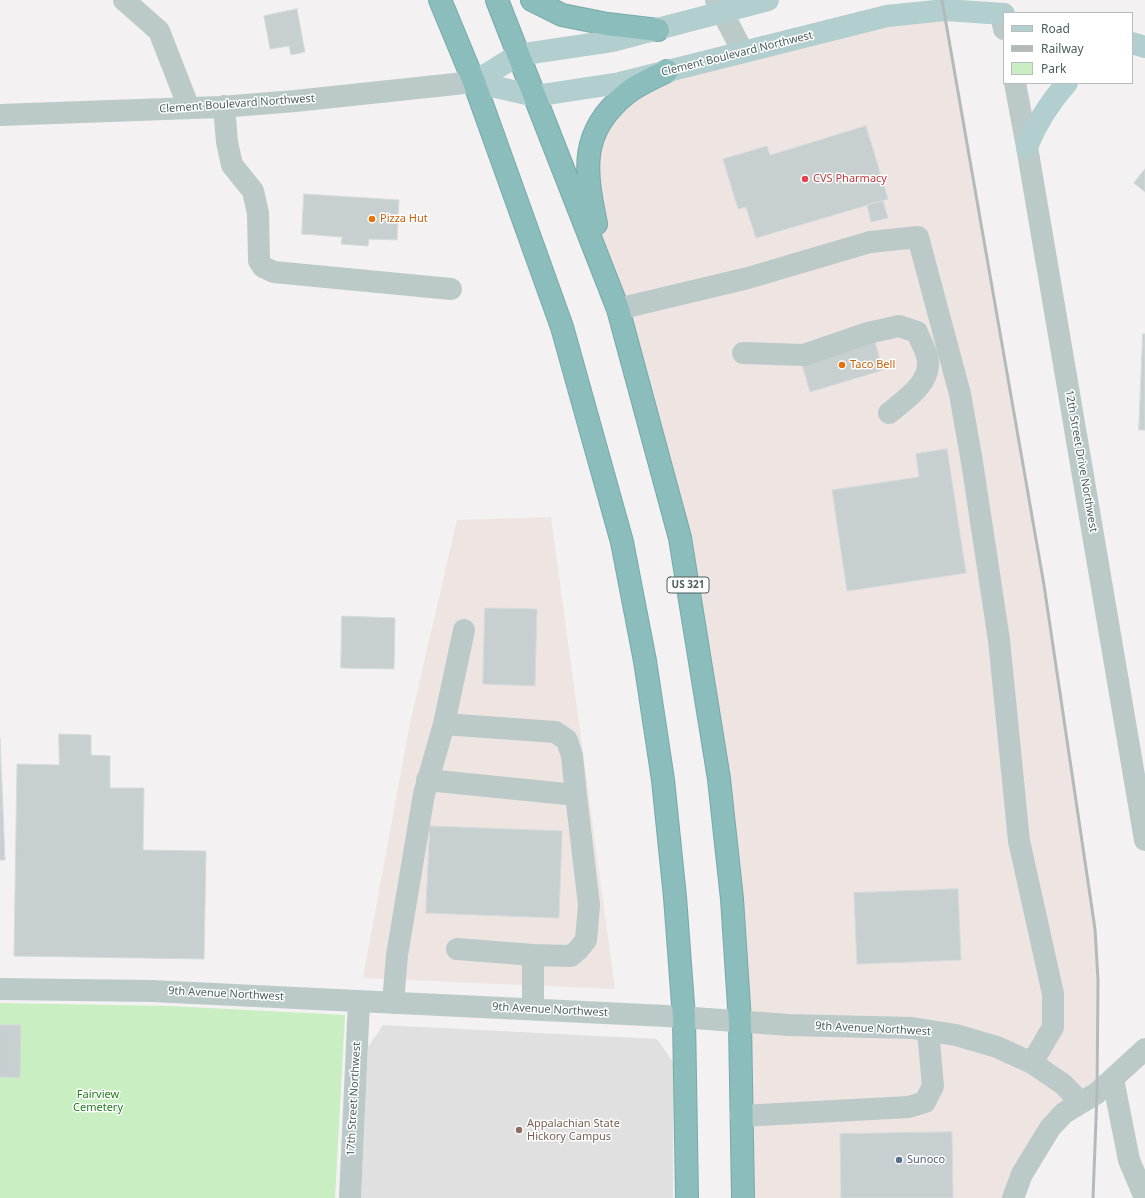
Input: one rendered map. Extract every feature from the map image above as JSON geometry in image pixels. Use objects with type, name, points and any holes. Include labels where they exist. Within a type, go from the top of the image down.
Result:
[{"type":"highway","points":[[440,0],[474,82],[562,327],[622,542],[645,661],[663,780],[675,898],[684,1018],[687,1198]]},
{"type":"highway","name":"US 321","points":[[497,0],[618,309],[680,538],[701,656],[720,779],[732,899],[740,1022],[743,1198]]},
{"type":"highway","points":[[532,0],[562,15],[607,24],[658,30]]},
{"type":"highway","points":[[606,278],[588,183],[589,147],[603,116],[627,93],[666,71]]},
{"type":"main road","name":"Clement Boulevard Northwest","points":[[474,82],[518,55],[612,41],[658,30],[719,6],[768,0]]},
{"type":"main road","name":"Clement Boulevard Northwest","points":[[474,82],[535,96],[620,83],[887,16],[945,10],[1002,14]]},
{"type":"main road","points":[[1133,43],[1145,47]]},
{"type":"main road","points":[[1133,53],[1145,53]]},
{"type":"main road","points":[[1027,147],[1038,120],[1065,84]]},
{"type":"street","points":[[124,0],[159,31],[189,108]]},
{"type":"street","points":[[719,6],[743,52]]},
{"type":"street","name":"Clement Boulevard Northwest","points":[[0,116],[189,108],[296,101],[474,82]]},
{"type":"street","name":"12th Street Drive Northwest","points":[[1015,84],[1145,840]]},
{"type":"street","points":[[224,106],[227,142],[232,165],[253,190],[258,213],[259,261],[263,267],[274,272],[451,289]]},
{"type":"street","points":[[618,309],[748,278],[870,242],[918,237],[960,394],[971,455],[999,640],[1019,841],[1053,994],[1053,1027],[1032,1063]]},
{"type":"street","points":[[743,353],[804,355],[868,334],[899,326],[917,332],[928,358],[927,376],[911,394],[889,413]]},
{"type":"street","points":[[393,1003],[397,955],[427,780],[444,724],[464,630]]},
{"type":"street","points":[[444,724],[555,732],[567,740],[572,756],[589,905],[586,940],[571,956],[533,955],[457,949]]},
{"type":"street","points":[[427,780],[576,795]]},
{"type":"street","points":[[532,1009],[533,955]]},
{"type":"street","name":"9th Avenue Northwest","points":[[0,989],[152,991],[532,1009],[789,1025],[912,1028],[956,1035],[990,1045],[1032,1063],[1063,1084],[1080,1102]]},
{"type":"street","name":"17th Street Northwest","points":[[350,1198],[359,1001]]},
{"type":"street","points":[[742,1116],[909,1107],[925,1102],[933,1086],[928,1031]]},
{"type":"street","points":[[1013,1198],[1022,1174],[1050,1128],[1064,1113],[1097,1093],[1145,1049]]},
{"type":"street","points":[[1112,1080],[1129,1160],[1145,1198]]},
{"type":"shaded area","points":[[945,10],[1044,585],[1086,860],[1095,929],[1098,980],[1097,1093],[1080,1102],[1013,1198],[743,1198],[740,1022],[701,656],[588,183],[603,116],[627,93]]},
{"type":"shaded area","points":[[551,517],[615,989],[363,978],[410,723],[457,520]]},
{"type":"shaded area","name":"Appalachian State Hickory Campus","points":[[383,1025],[657,1039],[673,1062],[673,1198],[361,1198],[368,1047]]},
{"type":"green space","name":"Fairview Cemetery","points":[[0,1003],[169,1006],[345,1015],[335,1198],[0,1198]]},
{"type":"building","points":[[297,9],[305,52],[291,55],[289,46],[270,49],[264,16]]},
{"type":"building","name":"CVS Pharmacy","points":[[866,126],[888,199],[756,238],[746,207],[738,209],[723,159],[767,146],[770,155]]},
{"type":"building","points":[[1145,169],[1145,192],[1134,183]]},
{"type":"building","points":[[304,194],[399,200],[397,240],[369,239],[368,246],[341,244],[342,237],[302,234]]},
{"type":"building","points":[[883,201],[888,218],[871,222],[867,205]]},
{"type":"building","points":[[1143,334],[1145,334],[1145,430],[1139,430]]},
{"type":"building","name":"Taco Bell","points":[[874,339],[883,370],[810,392],[801,361]]},
{"type":"building","points":[[947,449],[966,573],[847,591],[832,490],[919,477],[916,454]]},
{"type":"building","points":[[485,608],[537,609],[535,686],[483,684]]},
{"type":"building","points":[[342,616],[395,618],[394,669],[341,668]]},
{"type":"building","points":[[59,734],[91,735],[91,755],[110,756],[110,788],[144,788],[143,850],[206,851],[204,959],[14,956],[17,764],[59,765]]},
{"type":"building","points":[[0,738],[5,860],[0,860]]},
{"type":"building","points":[[430,826],[562,831],[559,918],[426,913]]},
{"type":"building","points":[[958,889],[961,960],[857,964],[854,893]]},
{"type":"building","points":[[0,1025],[21,1025],[20,1078],[0,1077]]},
{"type":"building","points":[[952,1132],[953,1198],[841,1198],[840,1134]]},
{"type":"railway","points":[[942,0],[1044,585],[1095,929],[1098,980],[1097,1093],[1093,1198]]},
{"type":"place","name":"CVS Pharmacy","points":[[805,179]]},
{"type":"place","name":"Pizza Hut","points":[[372,219]]},
{"type":"place","name":"Taco Bell","points":[[842,365]]},
{"type":"place","name":"Appalachian State Hickory Campus","points":[[519,1130]]},
{"type":"place","name":"Sunoco","points":[[899,1160]]}]
